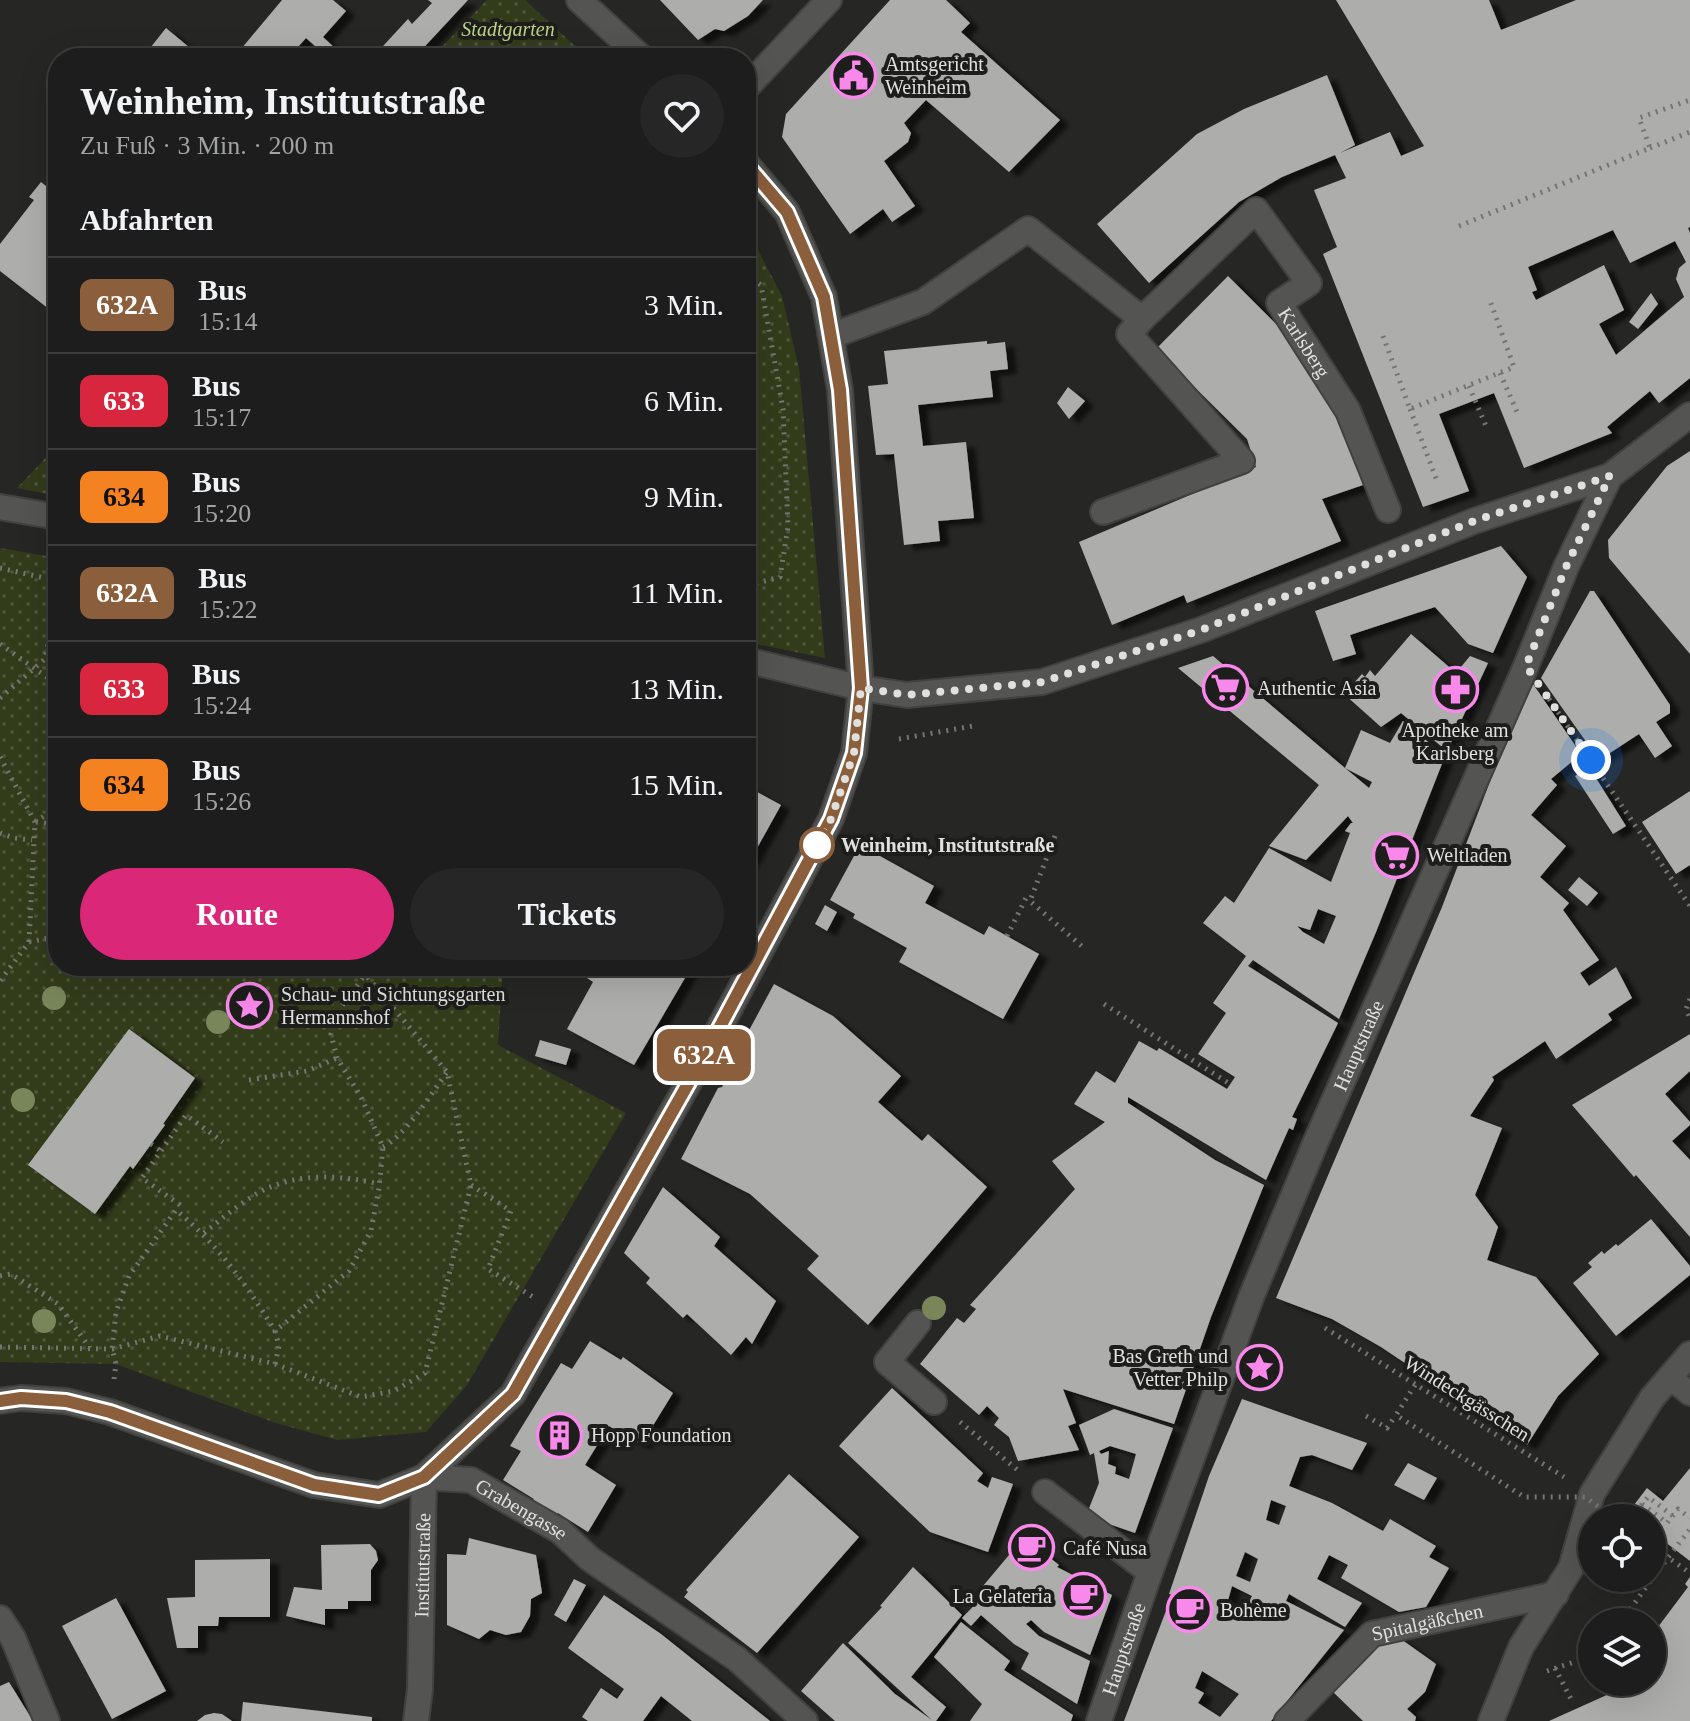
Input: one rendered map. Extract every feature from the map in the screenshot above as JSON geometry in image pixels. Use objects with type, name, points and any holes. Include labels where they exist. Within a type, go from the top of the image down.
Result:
[{"type":"street","points":[[579,0],[631,48]]},
{"type":"street","points":[[756,77],[829,0]]},
{"type":"street","points":[[756,175],[787,212],[824,297],[840,390],[861,688],[854,753],[831,819],[756,959]]},
{"type":"street","name":"Karlsberg","points":[[1142,319],[1256,210],[1309,283],[1279,303],[1348,411],[1388,510]]},
{"type":"street","points":[[831,336],[923,302],[1028,229],[1142,319],[1129,334],[1242,461],[1103,512]]},
{"type":"street","name":"Hauptstraße","points":[[1099,1721],[1252,1295],[1311,1153],[1526,666],[1566,567],[1610,476],[1690,415]]},
{"type":"street","points":[[756,662],[861,688],[907,695],[1042,682],[1237,617],[1474,521],[1610,476]]},
{"type":"street","points":[[0,507],[48,515]]},
{"type":"street","points":[[424,1477],[513,1394],[747,976]]},
{"type":"street","points":[[918,1323],[887,1362],[934,1402]]},
{"type":"street","points":[[1491,1721],[1521,1647],[1571,1568],[1586,1490],[1652,1398],[1690,1354]]},
{"type":"street","name":"Grabengasse","points":[[0,1401],[21,1398],[66,1401],[110,1412],[314,1485],[379,1495],[424,1477],[471,1480],[560,1531],[590,1559],[737,1659],[805,1721]]},
{"type":"street","name":"Institutstraße","points":[[416,1721],[420,1689],[424,1477]]},
{"type":"street","points":[[1045,1492],[1150,1572]]},
{"type":"street","name":"Spitalgäßchen","points":[[1287,1721],[1372,1634],[1556,1594]]},
{"type":"street","points":[[0,1618],[13,1638],[47,1721]]},
{"type":"lane","points":[[1669,1377],[1690,1394]]},
{"type":"path","points":[[1650,148],[1639,118],[1690,100]]},
{"type":"path","points":[[1459,226],[1690,132]]},
{"type":"path","points":[[756,281],[761,285],[783,409],[788,527],[780,577],[756,583]]},
{"type":"path","points":[[1410,409],[1514,367],[1489,298]]},
{"type":"path","points":[[1383,336],[1437,481]]},
{"type":"path","points":[[1500,373],[1517,412]]},
{"type":"path","points":[[1469,386],[1486,426]]},
{"type":"path","points":[[0,568],[48,579]]},
{"type":"path","points":[[0,644],[48,677]]},
{"type":"path","points":[[0,698],[45,659],[48,644]]},
{"type":"path","points":[[1526,666],[1690,906]]},
{"type":"path","points":[[0,757],[35,822],[29,942],[0,981]]},
{"type":"path","points":[[35,822],[48,814]]},
{"type":"path","points":[[35,822],[48,824]]},
{"type":"path","points":[[0,833],[32,840]]},
{"type":"path","points":[[1055,836],[1030,901],[1084,948]]},
{"type":"path","points":[[1007,936],[1026,898]]},
{"type":"path","points":[[29,942],[48,938]]},
{"type":"path","points":[[275,1331],[349,1271],[371,1231],[383,1147],[361,1097],[337,1058],[331,1034],[341,1007],[364,976]]},
{"type":"path","points":[[0,1347],[112,1349],[160,1336],[275,1364],[361,1397],[394,1391],[425,1373],[471,1185],[447,1072],[366,976]]},
{"type":"path","points":[[1690,999],[1686,1009],[1690,1018]]},
{"type":"path","points":[[1104,1004],[1230,1084]]},
{"type":"path","points":[[249,1080],[307,1071],[337,1058]]},
{"type":"path","points":[[383,1147],[405,1127],[447,1072]]},
{"type":"path","points":[[180,1205],[142,1178],[186,1115],[223,1142]]},
{"type":"path","points":[[151,1144],[161,1151]]},
{"type":"path","points":[[204,1233],[251,1196],[276,1185],[303,1178],[335,1176],[379,1184]]},
{"type":"path","points":[[471,1185],[511,1211],[488,1269],[560,1312]]},
{"type":"path","points":[[116,1364],[112,1349],[116,1312],[129,1276],[176,1210],[204,1233],[244,1280],[275,1331],[279,1346],[275,1364]]},
{"type":"path","points":[[0,1276],[11,1274],[58,1304],[90,1349]]},
{"type":"path","name":"Windeckgässchen","points":[[1325,1328],[1567,1479]]},
{"type":"path","points":[[1366,1416],[1387,1428],[1415,1385]]},
{"type":"path","points":[[934,1402],[1045,1492]]},
{"type":"path","points":[[1396,1415],[1524,1497],[1585,1497],[1595,1504]]},
{"type":"path","points":[[1666,1522],[1678,1509],[1690,1518]]},
{"type":"path","points":[[1666,1559],[1690,1529]]},
{"type":"path","points":[[1666,1556],[1690,1573]]},
{"type":"path","points":[[1555,1668],[1571,1699]]},
{"type":"green space","name":"Stadtgarten","points":[[487,0],[525,0],[577,48],[441,48]]},
{"type":"green space","points":[[756,246],[782,296],[799,368],[825,658],[756,644]]},
{"type":"green space","points":[[48,455],[48,494],[17,488]]},
{"type":"green space","name":"Schau- und Sichtungsgarten Hermannshof","points":[[0,548],[48,556],[48,976],[502,976],[498,1045],[626,1113],[467,1385],[426,1432],[337,1440],[276,1423],[116,1364],[0,1362]]},
{"type":"building","points":[[282,0],[333,0],[346,11],[323,37],[335,48],[313,48],[315,46],[306,38],[297,48],[242,48]]},
{"type":"building","points":[[428,0],[468,0],[423,48],[381,48],[408,19],[412,24],[432,3]]},
{"type":"building","points":[[660,0],[763,0],[748,16],[724,31],[715,29],[698,40]]},
{"type":"building","points":[[890,0],[946,0],[970,23],[961,32],[1060,120],[1009,172],[926,100],[904,123],[911,133],[908,142],[884,161],[915,206],[892,222],[883,209],[850,234],[782,137],[786,114]]},
{"type":"building","points":[[1336,0],[1489,0],[1501,30],[1576,0],[1690,0],[1690,378],[1659,403],[1650,391],[1607,427],[1612,433],[1524,468],[1494,393],[1439,414],[1469,491],[1423,507],[1323,254],[1337,247],[1314,190],[1346,178],[1335,155],[1282,177],[1239,202],[1149,283],[1097,224],[1197,134],[1244,109],[1327,75],[1355,145],[1340,153],[1390,132],[1401,156],[1424,146]],"holes":[[[1613,230],[1630,263],[1675,241],[1686,262],[1679,268],[1676,279],[1684,297],[1616,355],[1599,324],[1624,310],[1604,265],[1536,300],[1532,292],[1537,290],[1528,267]]]},
{"type":"building","points":[[166,28],[190,48],[150,48]]},
{"type":"building","points":[[41,182],[46,186],[48,184],[48,308],[0,271],[0,244],[34,200],[29,197]]},
{"type":"building","points":[[1228,276],[1288,336],[1338,409],[1363,485],[1322,499],[1341,541],[1187,603],[1184,595],[1112,625],[1079,542],[1256,467],[1247,439],[1156,349]]},
{"type":"building","points":[[1651,293],[1658,304],[1638,329],[1629,322]]},
{"type":"building","points":[[987,341],[987,344],[1005,342],[1008,369],[990,371],[993,397],[918,405],[923,446],[966,442],[974,518],[938,521],[940,541],[904,545],[894,454],[876,455],[868,386],[888,384],[884,351]]},
{"type":"building","points":[[1068,387],[1085,401],[1069,419],[1057,403]]},
{"type":"building","points":[[1690,451],[1690,654],[1609,558],[1608,540],[1667,466]]},
{"type":"building","points":[[1501,546],[1527,577],[1493,653],[1468,644],[1435,607],[1350,635],[1356,654],[1333,661],[1315,611]]},
{"type":"building","points":[[1590,591],[1594,591],[1670,705],[1670,713],[1656,722],[1672,746],[1655,758],[1639,734],[1599,760],[1541,678]]},
{"type":"building","points":[[1411,634],[1456,673],[1470,656],[1488,663],[1447,751],[1401,713],[1381,727],[1344,694],[1362,674],[1365,677],[1370,670],[1375,676]]},
{"type":"building","points":[[1213,656],[1345,768],[1361,730],[1390,743],[1403,721],[1445,756],[1339,1019],[1253,960],[1248,966],[1338,1023],[1292,1117],[1297,1119],[1293,1130],[1289,1128],[1266,1180],[1128,1097],[1128,1103],[1215,1160],[1264,1185],[1211,1317],[1174,1424],[1063,1389],[1076,1423],[1068,1426],[1079,1450],[1018,1461],[1009,1437],[994,1425],[999,1418],[987,1406],[979,1415],[920,1364],[957,1318],[964,1323],[976,1309],[970,1305],[1075,1189],[1052,1161],[1105,1122],[1074,1104],[1096,1071],[1115,1083],[1139,1041],[1157,1051],[1159,1048],[1227,1089],[1235,1077],[1198,1054],[1226,1013],[1213,1003],[1246,956],[1203,923],[1225,896],[1234,903],[1269,848],[1331,882],[1350,833],[1345,831],[1353,823],[1348,816],[1306,860],[1269,846],[1319,785],[1178,668]],"holes":[[[1345,768],[1372,782],[1369,788]],[[1318,909],[1336,916],[1324,944],[1297,926],[1310,930]]]},
{"type":"building","points":[[1533,684],[1581,754],[1551,779],[1557,785],[1531,815],[1566,846],[1540,877],[1569,903],[1563,910],[1599,960],[1580,973],[1589,986],[1616,967],[1632,998],[1608,1014],[1612,1020],[1556,1059],[1545,1041],[1492,1077],[1494,1080],[1470,1116],[1502,1128],[1475,1195],[1498,1227],[1487,1260],[1536,1277],[1599,1354],[1558,1396],[1527,1445],[1381,1347],[1332,1319],[1276,1298]]},
{"type":"building","points":[[1589,767],[1626,826],[1613,834],[1575,776]]},
{"type":"building","points":[[756,791],[781,805],[756,850]]},
{"type":"building","points":[[1690,791],[1690,865],[1676,874],[1642,822]]},
{"type":"building","points":[[860,845],[934,886],[925,903],[984,935],[989,926],[1039,954],[1003,1019],[899,962],[907,948],[853,918],[855,914],[830,900]]},
{"type":"building","points":[[1579,877],[1598,893],[1587,906],[1568,890]]},
{"type":"building","points":[[825,905],[837,912],[827,931],[815,924]]},
{"type":"building","points":[[686,976],[634,1065],[567,1029],[593,982],[587,978]]},
{"type":"building","points":[[774,984],[833,1016],[901,1076],[878,1102],[922,1141],[928,1134],[987,1187],[868,1325],[807,1269],[819,1256],[750,1194],[681,1159],[718,1088],[722,1087],[726,1073]]},
{"type":"building","points":[[129,1029],[195,1078],[133,1169],[130,1166],[95,1214],[28,1165]]},
{"type":"building","points":[[1690,1034],[1690,1071],[1665,1094],[1690,1122],[1672,1141],[1690,1160],[1690,1237],[1572,1105]]},
{"type":"building","points":[[540,1040],[571,1049],[566,1065],[535,1056]]},
{"type":"building","points":[[663,1187],[720,1237],[714,1246],[776,1301],[752,1344],[746,1337],[731,1355],[687,1314],[683,1318],[646,1283],[650,1278],[624,1253]]},
{"type":"building","points":[[1651,1219],[1690,1266],[1690,1275],[1616,1336],[1573,1283],[1592,1267],[1588,1263],[1602,1251],[1604,1254],[1616,1244],[1618,1246]]},
{"type":"building","name":"Hopp Foundation","points":[[590,1341],[621,1360],[623,1357],[673,1393],[641,1445],[609,1426],[585,1465],[616,1485],[588,1532],[558,1513],[556,1516],[532,1502],[534,1499],[503,1480],[521,1451],[510,1446],[561,1363],[572,1369]]},
{"type":"building","points":[[892,1388],[983,1473],[977,1481],[988,1488],[992,1477],[1013,1484],[988,1552],[930,1532],[839,1446]]},
{"type":"building","points":[[1242,1399],[1367,1443],[1352,1470],[1312,1455],[1300,1457],[1289,1486],[1332,1503],[1383,1531],[1390,1519],[1436,1546],[1429,1557],[1449,1568],[1426,1607],[1399,1612],[1341,1578],[1348,1565],[1329,1555],[1317,1579],[1362,1603],[1345,1627],[1289,1594],[1286,1601],[1344,1630],[1271,1721],[1124,1721],[1172,1595],[1169,1594],[1209,1476]],"holes":[[[1271,1500],[1286,1506],[1279,1525],[1266,1520]],[[1245,1552],[1258,1559],[1250,1582],[1236,1576]],[[1232,1586],[1252,1596],[1240,1621],[1224,1615]],[[1202,1671],[1239,1694],[1220,1717],[1198,1703],[1204,1693],[1195,1688]]]},
{"type":"building","points":[[1114,1409],[1173,1428],[1135,1533],[1086,1516],[1099,1483],[1094,1453],[1090,1455],[1079,1425]],"holes":[[[1110,1446],[1136,1454],[1129,1479],[1115,1474],[1116,1467],[1108,1464],[1109,1451],[1101,1454],[1099,1451]]]},
{"type":"building","points":[[1408,1463],[1437,1478],[1424,1500],[1394,1485]]},
{"type":"building","points":[[1690,1468],[1690,1561],[1666,1543],[1666,1504],[1635,1504],[1647,1488],[1663,1501]]},
{"type":"building","points":[[789,1474],[859,1537],[757,1653],[684,1597],[688,1592],[686,1590]]},
{"type":"building","points":[[1024,1537],[1059,1565],[1057,1567],[1112,1595],[1090,1655],[1044,1632],[1031,1620],[1026,1624],[1039,1636],[1090,1661],[1077,1704],[1021,1669],[1029,1653],[981,1615],[971,1626],[962,1618],[988,1591],[983,1586]]},
{"type":"building","points":[[469,1538],[536,1555],[542,1593],[531,1599],[530,1616],[521,1632],[506,1635],[490,1630],[479,1639],[447,1625],[447,1554],[466,1555]]},
{"type":"building","points":[[370,1544],[378,1560],[371,1570],[371,1601],[348,1601],[348,1609],[325,1609],[325,1625],[286,1616],[294,1587],[322,1590],[321,1545]]},
{"type":"building","points":[[270,1559],[270,1617],[219,1617],[218,1626],[198,1626],[198,1648],[177,1648],[167,1598],[195,1597],[195,1560]]},
{"type":"building","points":[[913,1567],[962,1615],[911,1677],[946,1707],[936,1721],[835,1721],[801,1691],[843,1643],[895,1694],[932,1720],[848,1643],[882,1607]]},
{"type":"building","points":[[1690,1577],[1690,1721],[1549,1721],[1605,1696],[1666,1696],[1666,1616],[1688,1587],[1685,1584]]},
{"type":"building","points":[[574,1579],[586,1585],[566,1622],[554,1615]]},
{"type":"building","points":[[604,1595],[661,1634],[770,1721],[692,1721],[661,1696],[643,1721],[588,1721],[582,1717],[601,1688],[617,1699],[624,1689],[568,1648]]},
{"type":"building","points":[[116,1598],[166,1691],[112,1719],[62,1626]]},
{"type":"building","points":[[961,1622],[1010,1661],[1004,1670],[1073,1715],[1071,1721],[970,1721],[982,1704],[934,1657]]},
{"type":"building","points":[[1398,1637],[1436,1664],[1425,1692],[1407,1709],[1416,1717],[1415,1721],[1363,1721],[1330,1689],[1377,1640]]},
{"type":"building","points":[[9,1682],[33,1721],[0,1721],[0,1686]]},
{"type":"building","points":[[243,1702],[372,1717],[372,1721],[241,1721]]},
{"type":"building","points":[[214,1713],[222,1714],[232,1721],[197,1721]]},
{"type":"bus line","name":"632A","points":[[756,176],[787,212],[824,297],[840,390],[861,688],[854,753],[831,819],[756,958]]},
{"type":"bus line","name":"632A","points":[[0,1401],[21,1398],[66,1401],[110,1412],[314,1485],[379,1495],[424,1477],[513,1394],[747,976]]},
{"type":"place","name":"Amtsgericht Weinheim","points":[[854,76]]},
{"type":"place","name":"Authentic Asia","points":[[1226,688]]},
{"type":"place","name":"Apotheke am Karlsberg","points":[[1455,690]]},
{"type":"place","name":"Weinheim, Institutstraße","points":[[817,845]]},
{"type":"place","name":"Weltladen","points":[[1396,855]]},
{"type":"place","name":"Schau- und Sichtungsgarten Hermannshof","points":[[250,1005]]},
{"type":"place","name":"Bas Greth und Vetter Philp","points":[[1259,1368]]},
{"type":"place","name":"Hopp Foundation","points":[[560,1435]]},
{"type":"place","name":"Café Nusa","points":[[1032,1548]]},
{"type":"place","name":"La Gelateria","points":[[1083,1596]]},
{"type":"place","name":"Bohème","points":[[1189,1610]]},
{"type":"route","points":[[817,845],[831,819],[854,753],[861,688],[907,695],[1042,682],[1237,617],[1474,521],[1610,476],[1566,567],[1526,666],[1591,760]]}]
